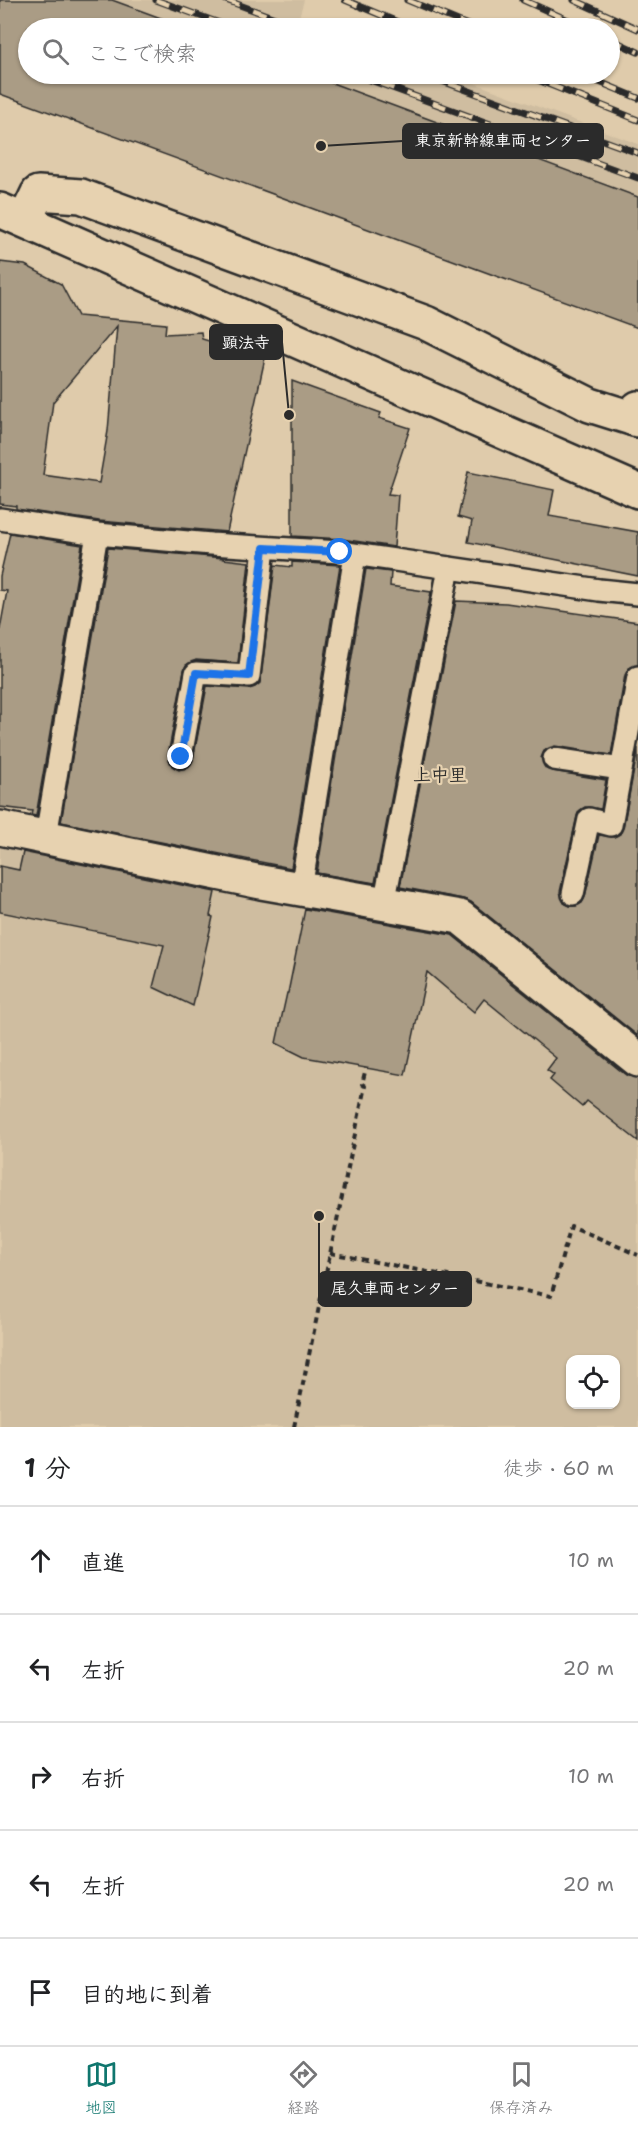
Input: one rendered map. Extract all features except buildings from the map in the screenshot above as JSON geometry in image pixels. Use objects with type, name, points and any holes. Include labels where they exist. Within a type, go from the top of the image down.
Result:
[{"type":"street","points":[[637,416],[590,405],[426,323],[81,196],[38,194],[13,215],[78,246],[638,491]]},
{"type":"street","points":[[0,828],[301,889],[460,917],[638,1060]]},
{"type":"lane","points":[[0,519],[98,534],[340,552],[638,594]]},
{"type":"lane","points":[[46,837],[98,534]]},
{"type":"lane","points":[[181,757],[196,673],[249,676],[264,548]]},
{"type":"lane","points":[[301,889],[355,555]]},
{"type":"lane","points":[[384,904],[449,568]]},
{"type":"lane","points":[[573,894],[589,819],[610,825],[638,677]]},
{"type":"lane","points":[[554,759],[621,769]]},
{"type":"path","points":[[294,1427],[366,1086],[362,1084],[366,1068]]},
{"type":"path","points":[[330,1252],[551,1296],[571,1226],[638,1255]]},
{"type":"shaded area","points":[[0,0],[304,0],[299,17],[302,18],[18,18],[18,84],[477,84],[638,144],[638,328],[0,94]]},
{"type":"shaded area","points":[[0,841],[454,926],[638,1073],[638,1427],[0,1427]]},
{"type":"railway","points":[[156,0],[206,18]]},
{"type":"railway","points":[[226,0],[275,18]]},
{"type":"railway","points":[[345,0],[388,18]]},
{"type":"railway","points":[[407,0],[451,18]]},
{"type":"railway","points":[[523,0],[564,18]]},
{"type":"railway","points":[[574,0],[614,18]]},
{"type":"railway","points":[[620,21],[638,29]]},
{"type":"railway","points":[[620,44],[638,52]]},
{"type":"railway","points":[[381,84],[638,178]]},
{"type":"railway","points":[[450,84],[638,153]]},
{"type":"railway","points":[[548,84],[638,120]]},
{"type":"railway","points":[[604,84],[638,98]]},
{"type":"place","name":"東京新幹線車両センター","points":[[321,146]]},
{"type":"place","name":"顕法寺","points":[[289,415]]},
{"type":"place","name":"尾久車両センター","points":[[319,1216]]},
{"type":"district","name":"上中里","points":[[440,775]]},
{"type":"route","points":[[181,757],[196,673],[249,676],[264,548],[340,552]]}]
